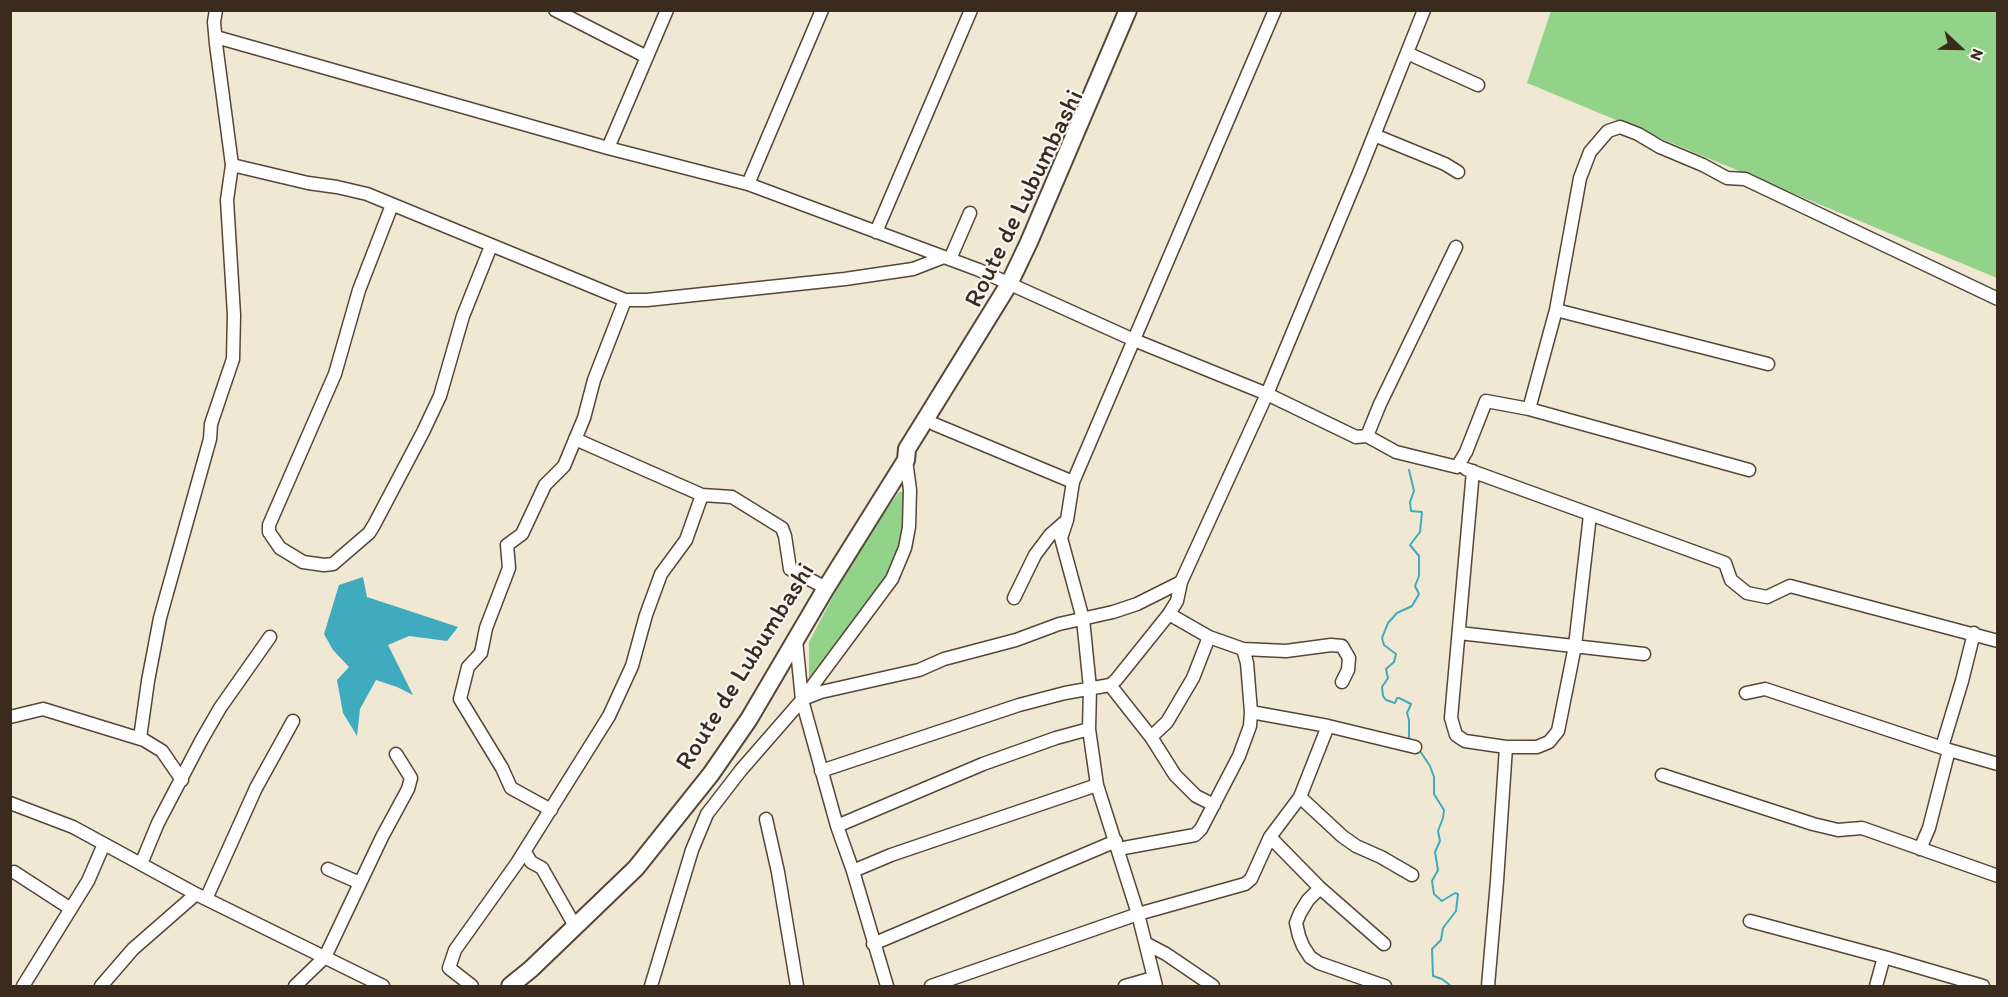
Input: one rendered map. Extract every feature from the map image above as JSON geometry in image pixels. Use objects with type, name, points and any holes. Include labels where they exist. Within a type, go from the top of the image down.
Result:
[{"type":"highway","name":"Route de Lubumbashi","points":[[510,987],[636,868],[677,819],[728,751],[906,460],[907,449],[1012,286],[1128,10]]},
{"type":"highway","name":"Route de Lubumbashi","points":[[906,460],[915,457],[1012,286],[1064,185],[1138,10]]},
{"type":"street","points":[[140,738],[162,607],[210,439],[211,424],[233,358],[234,315],[227,200],[232,165],[214,22],[216,10]]},
{"type":"street","points":[[555,10],[647,57]]},
{"type":"street","points":[[608,148],[667,10]]},
{"type":"street","points":[[748,184],[822,10]]},
{"type":"street","points":[[876,232],[971,10]]},
{"type":"street","points":[[1125,987],[1155,982],[1147,944],[1097,785],[1089,729],[1089,688],[1083,619],[1061,538],[1067,520],[1073,482],[1275,10]]},
{"type":"street","points":[[821,771],[1019,705],[1065,693],[1110,685],[1116,681],[1169,614],[1177,600],[1182,582],[1267,394],[1424,10]]},
{"type":"street","points":[[216,37],[608,148],[748,184],[947,258],[1134,340],[1267,394],[1356,437],[1367,436],[1396,452],[1473,471],[1725,563],[1731,580],[1747,593],[1767,597],[1790,586],[1998,641]]},
{"type":"street","points":[[1407,53],[1478,85]]},
{"type":"street","points":[[1529,409],[1556,310],[1580,178],[1590,152],[1608,131],[1620,127],[1727,178],[1745,178],[1998,299]]},
{"type":"street","points":[[1374,135],[1445,164],[1458,172]]},
{"type":"street","points":[[232,165],[367,194],[624,300],[647,300],[845,279],[913,268],[947,258],[970,213]]},
{"type":"street","points":[[392,205],[359,290],[335,374],[269,525],[269,532],[280,548],[303,562],[324,566],[333,564],[374,525],[440,396],[463,316],[491,246]]},
{"type":"street","points":[[1367,436],[1380,404],[1456,248]]},
{"type":"street","points":[[551,810],[511,788],[502,768],[460,699],[468,667],[481,654],[486,628],[508,568],[507,545],[522,534],[545,485],[564,465],[584,418],[594,380],[624,300]]},
{"type":"street","points":[[1556,310],[1768,364]]},
{"type":"street","points":[[1457,467],[1466,452],[1486,401],[1529,409],[1749,470]]},
{"type":"street","points":[[934,424],[1073,482]]},
{"type":"street","points":[[574,439],[702,495],[732,497],[782,528],[790,569],[826,588]]},
{"type":"street","points":[[651,987],[693,850],[707,814],[741,770],[802,700],[892,579],[907,538],[911,507],[906,460]]},
{"type":"street","points":[[1473,471],[1451,717],[1456,735],[1465,741],[1506,747],[1537,747],[1549,742],[1558,731],[1575,646],[1590,515]]},
{"type":"street","points":[[472,987],[449,968],[455,950],[525,852],[609,716],[632,666],[646,615],[661,574],[686,540],[702,495]]},
{"type":"street","points":[[1014,598],[1035,555],[1050,535],[1067,520]]},
{"type":"street","points":[[802,700],[821,692],[919,670],[961,654],[1016,640],[1059,624],[1137,604],[1182,582]]},
{"type":"street","points":[[1169,614],[1209,637],[1243,649],[1286,651],[1331,645],[1342,646],[1348,653],[1349,664],[1342,682]]},
{"type":"street","points":[[1459,633],[1644,654]]},
{"type":"street","points":[[1920,849],[1929,828],[1974,633]]},
{"type":"street","points":[[141,864],[158,823],[220,708],[270,637]]},
{"type":"street","points":[[1151,737],[1167,722],[1193,678],[1209,637]]},
{"type":"street","points":[[796,640],[802,700],[837,826],[853,871],[887,987]]},
{"type":"street","points":[[873,944],[1117,845],[1195,835],[1201,829],[1239,756],[1250,726],[1251,712],[1243,649]]},
{"type":"street","points":[[1110,685],[1151,737],[1175,775],[1196,796],[1214,805]]},
{"type":"street","points":[[1746,693],[1765,689],[1998,764]]},
{"type":"street","points":[[10,717],[43,709],[140,738],[162,751],[182,780]]},
{"type":"street","points":[[1251,712],[1328,726],[1415,747]]},
{"type":"street","points":[[101,987],[132,949],[201,897],[293,721]]},
{"type":"street","points":[[931,987],[1138,914],[1245,884],[1251,879],[1270,837],[1300,796],[1328,726]]},
{"type":"street","points":[[837,826],[983,764],[1056,738],[1089,729]]},
{"type":"street","points":[[1488,987],[1506,747]]},
{"type":"street","points":[[295,987],[325,957],[387,828],[403,802],[411,783],[408,772],[396,754]]},
{"type":"street","points":[[1662,775],[1814,824],[1838,830],[1862,828],[1998,876]]},
{"type":"street","points":[[853,871],[891,855],[1097,785]]},
{"type":"street","points":[[1300,796],[1342,836],[1356,846],[1412,875]]},
{"type":"street","points":[[10,803],[74,827],[201,897],[383,987]]},
{"type":"street","points":[[766,819],[782,892],[797,987]]},
{"type":"street","points":[[1270,837],[1320,888],[1384,944]]},
{"type":"street","points":[[22,987],[88,881],[104,844]]},
{"type":"street","points":[[525,852],[531,862],[542,868],[575,926]]},
{"type":"street","points":[[327,869],[360,883]]},
{"type":"street","points":[[14,872],[70,909]]},
{"type":"street","points":[[1320,888],[1308,900],[1296,923],[1303,946],[1310,957],[1319,963],[1385,987]]},
{"type":"street","points":[[1750,921],[1884,957],[1983,987]]},
{"type":"street","points":[[1147,944],[1166,954],[1213,987]]},
{"type":"street","points":[[1876,987],[1884,957]]},
{"type":"green space","points":[[1551,11],[1997,11],[1997,278],[1527,83]]},
{"type":"green space","points":[[907,491],[907,532],[890,580],[809,684],[809,642],[857,551],[899,492]]},
{"type":"water","points":[[363,577],[367,597],[458,627],[447,641],[409,636],[388,645],[413,695],[376,680],[360,709],[357,736],[343,713],[337,680],[349,667],[333,650],[324,634],[339,585]]},
{"type":"waterway","points":[[1409,470],[1414,491],[1410,502],[1411,511],[1422,512],[1420,532],[1410,545],[1419,556],[1419,576],[1415,586],[1419,594],[1412,606],[1397,613],[1388,623],[1382,638],[1384,645],[1396,654],[1394,662],[1386,669],[1388,678],[1382,687],[1386,700],[1395,703],[1399,698],[1411,704],[1407,713],[1409,738],[1413,742]]},
{"type":"waterway","points":[[1418,748],[1430,766],[1434,777],[1434,794],[1444,810],[1438,831],[1440,841],[1435,852],[1438,870],[1432,881],[1434,894],[1442,901],[1455,893],[1458,894],[1456,911],[1443,928],[1441,940],[1432,949],[1433,976],[1451,986]]}]
